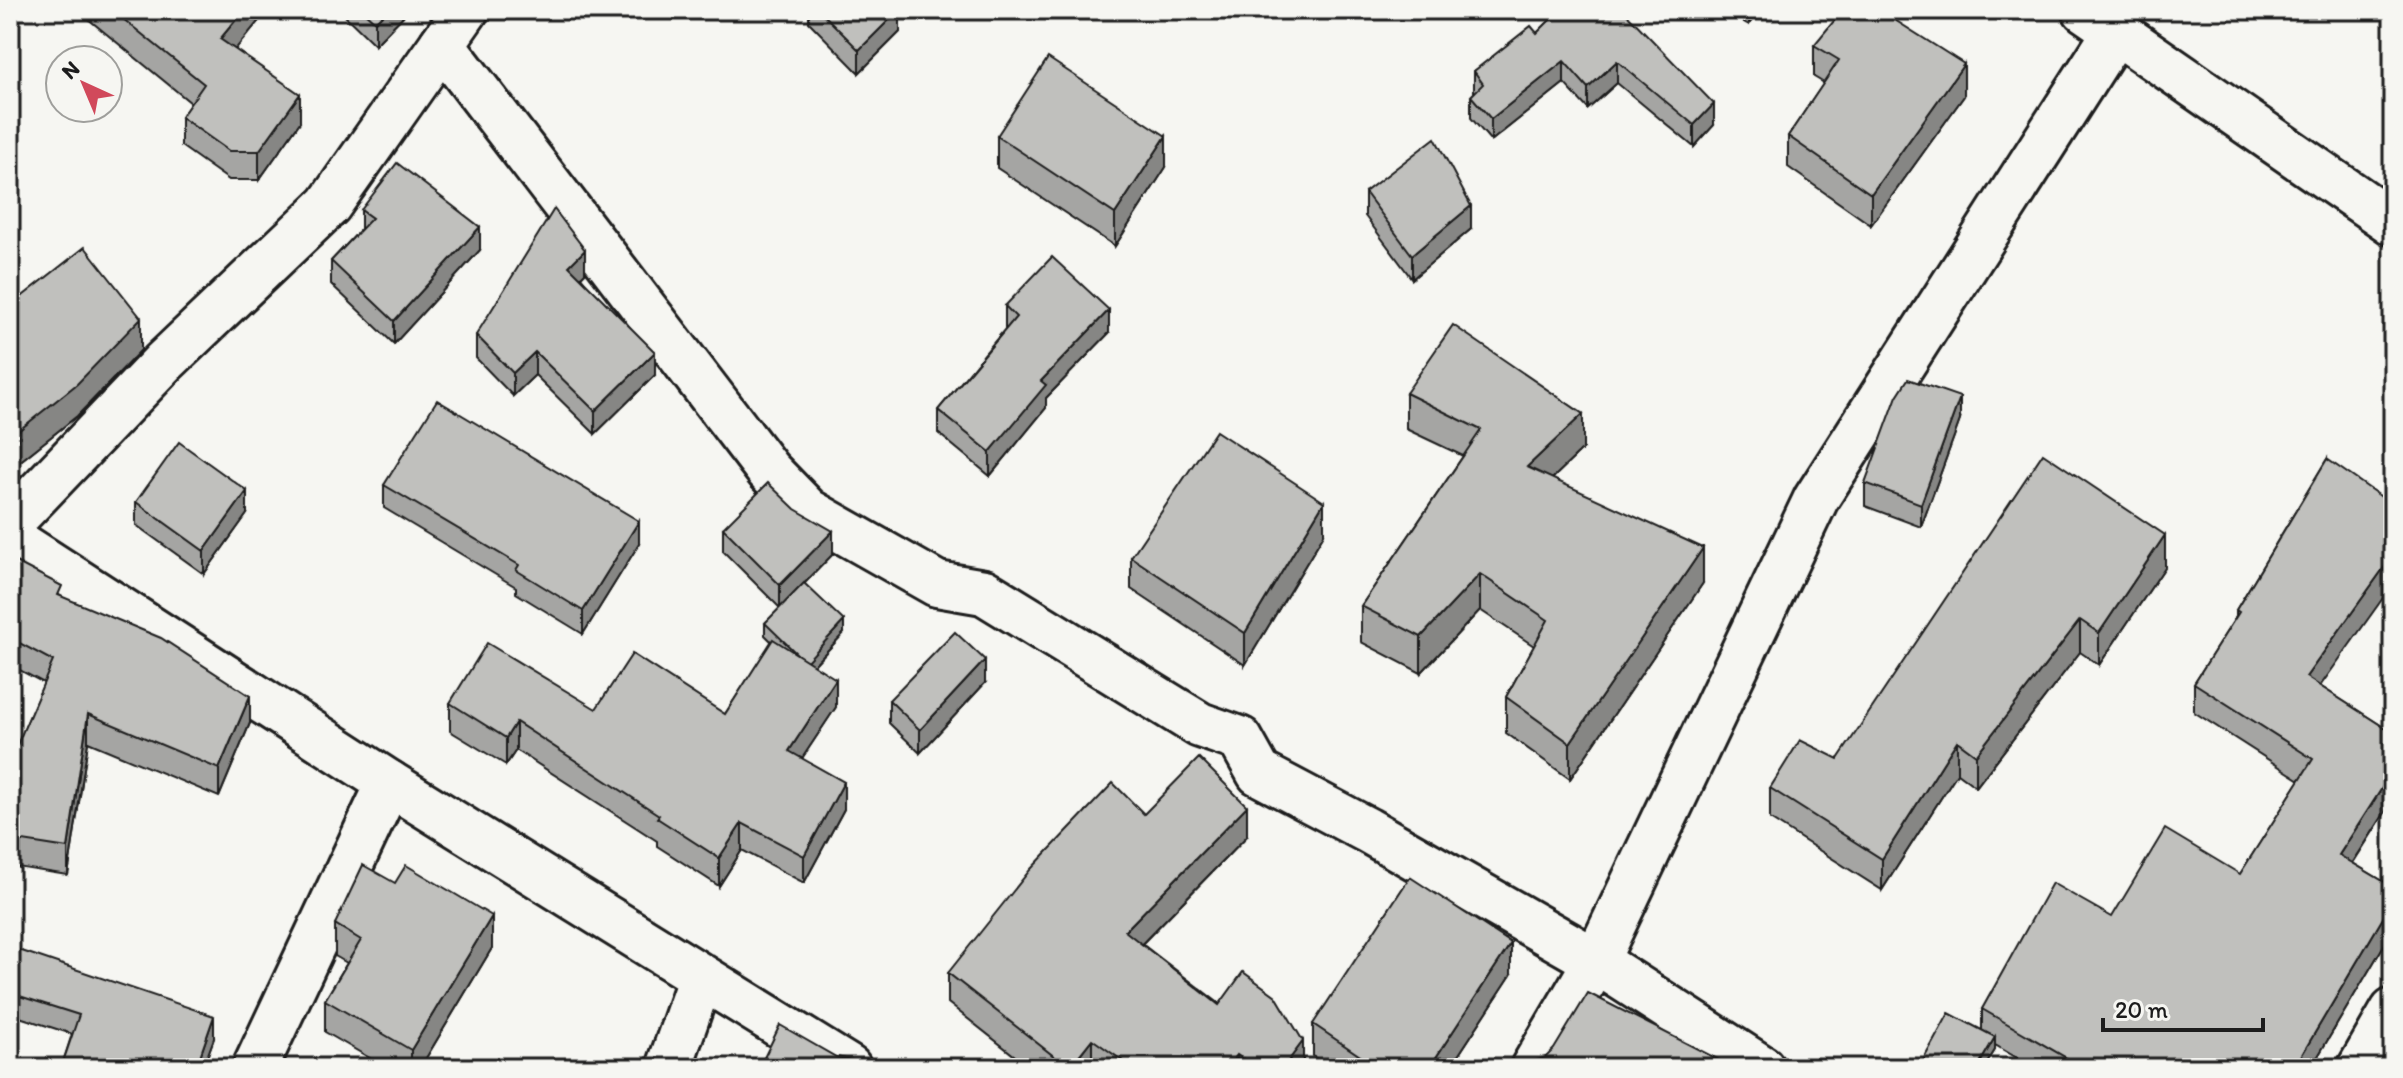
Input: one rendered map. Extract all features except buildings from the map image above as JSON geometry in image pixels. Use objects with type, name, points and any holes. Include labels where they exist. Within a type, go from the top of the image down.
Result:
[{"type":"street","points":[[1533,1068],[1596,961],[1816,499],[2100,20],[2393,223]]},
{"type":"street","points":[[10,523],[164,362],[329,205],[454,27],[768,470],[808,511],[937,584],[984,592],[1200,725],[1240,739],[1259,773],[1367,830],[1596,961],[1762,1068]]},
{"type":"street","points":[[10,538],[389,783],[849,1068]]},
{"type":"street","points":[[255,1068],[389,783]]},
{"type":"street","points":[[669,1068],[701,977]]},
{"type":"street","points":[[2360,1068],[2393,1011]]}]
